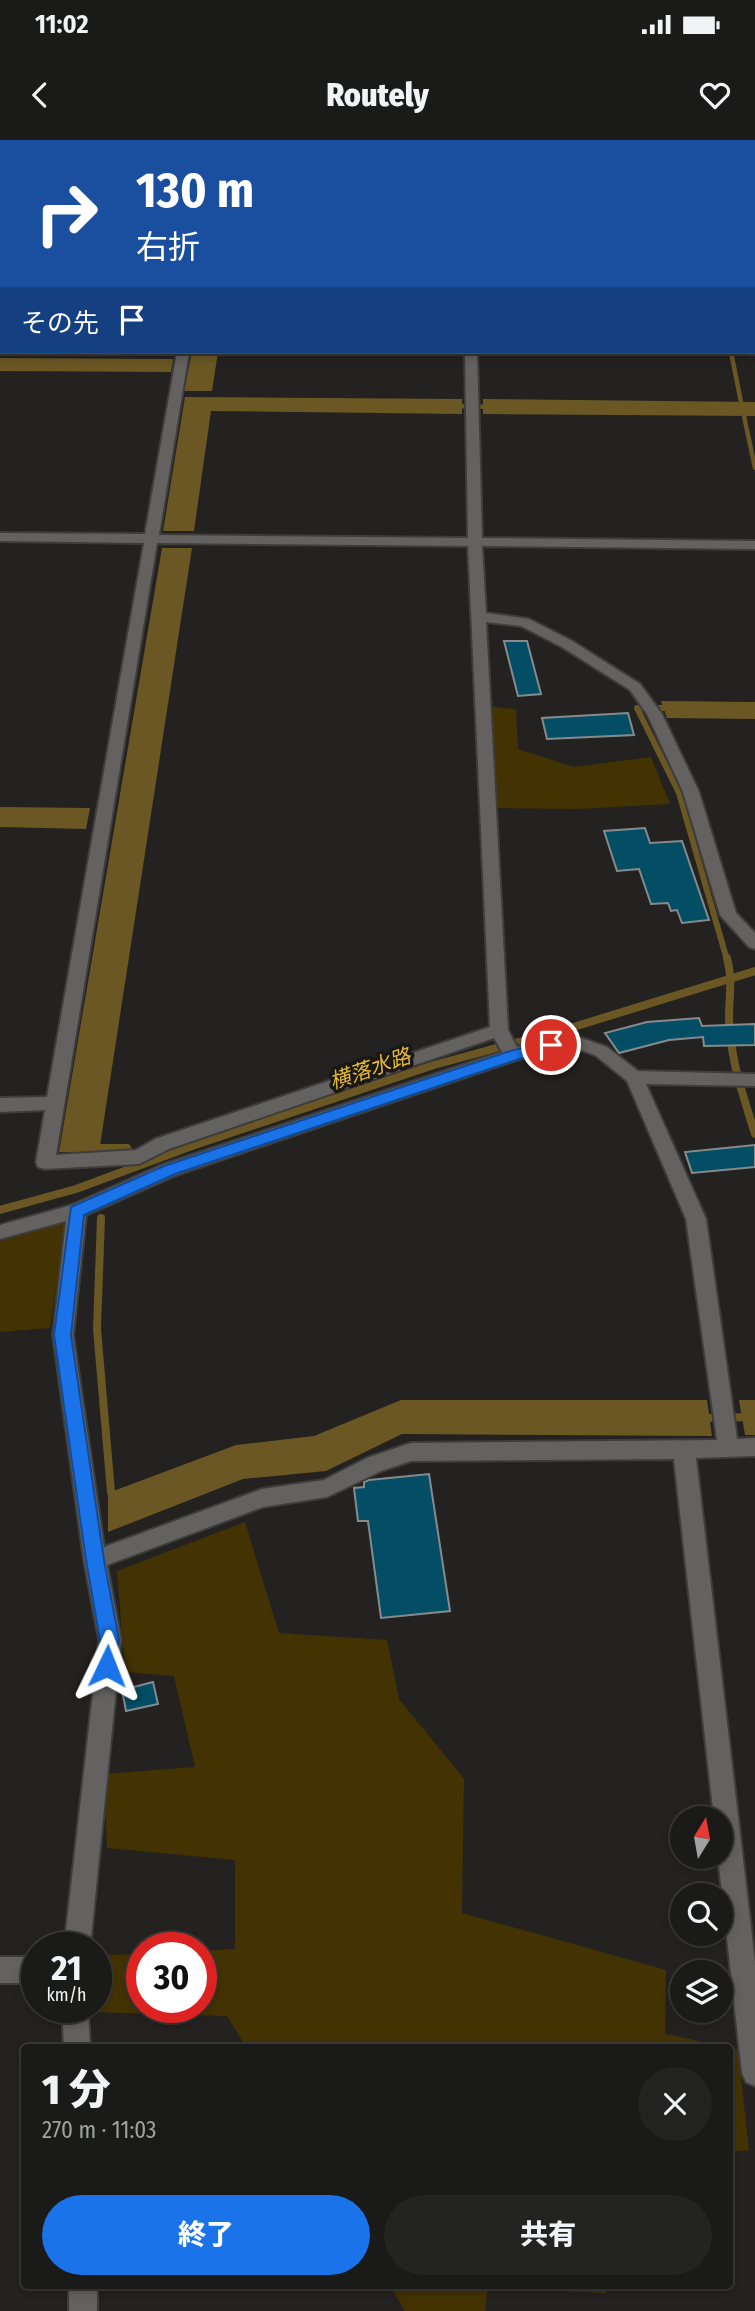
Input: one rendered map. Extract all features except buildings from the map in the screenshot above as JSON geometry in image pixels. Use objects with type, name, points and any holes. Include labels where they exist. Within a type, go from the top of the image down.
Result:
[{"type":"street","points":[[471,354],[475,542],[481,617],[499,1030],[512,1055]]},
{"type":"street","points":[[181,362],[44,1162],[139,1157],[162,1144],[499,1030]]},
{"type":"street","points":[[0,537],[755,545]]},
{"type":"street","points":[[481,617],[524,622],[567,644],[635,687],[650,708],[691,792],[728,915],[755,943]]},
{"type":"street","points":[[0,1232],[77,1211],[169,1170],[512,1055],[570,1040],[601,1051],[634,1077],[696,1219],[725,1427],[755,1447]]},
{"type":"street","points":[[634,1077],[754,1080]]},
{"type":"street","points":[[0,1105],[55,1103]]},
{"type":"street","points":[[162,1144],[169,1170]]},
{"type":"street","points":[[77,1211],[63,1335],[95,1560],[110,1640],[79,1932]]},
{"type":"street","points":[[95,1560],[262,1499],[327,1488],[374,1464],[411,1452],[684,1450],[725,1427]]},
{"type":"street","points":[[684,1450],[755,2073]]},
{"type":"street","points":[[0,1970],[21,1970]]},
{"type":"street","points":[[76,2023],[77,2044]]},
{"type":"street","points":[[83,2289],[83,2311]]},
{"type":"shaded area","points":[[192,354],[218,354],[212,391],[184,391]]},
{"type":"shaded area","points":[[0,358],[173,359],[171,372],[0,371]]},
{"type":"shaded area","points":[[185,397],[462,399],[462,414],[211,411],[194,531],[163,531]]},
{"type":"shaded area","points":[[483,399],[755,402],[755,416],[483,414]]},
{"type":"shaded area","points":[[162,548],[192,548],[99,1152],[59,1152]]},
{"type":"shaded area","points":[[661,701],[755,702],[755,719],[667,718]]},
{"type":"shaded area","points":[[492,707],[516,709],[518,749],[574,767],[651,757],[670,804],[577,809],[496,808]]},
{"type":"shaded area","points":[[0,807],[90,808],[86,829],[0,827]]},
{"type":"shaded area","points":[[66,1222],[50,1328],[0,1332],[0,1240]]},
{"type":"shaded area","points":[[401,1400],[707,1400],[712,1436],[402,1434],[326,1471],[243,1479],[108,1532],[108,1493],[236,1445],[314,1436]]},
{"type":"shaded area","points":[[739,1400],[755,1400],[755,1435],[745,1435]]},
{"type":"shaded area","points":[[245,1522],[279,1633],[387,1640],[399,1699],[464,1779],[462,1913],[666,1970],[665,2034],[713,2044],[244,2044],[227,2016],[217,2016],[217,1950],[235,1949],[235,1860],[107,1848],[104,1774],[195,1767],[174,1676],[125,1672],[117,1571]]},
{"type":"shaded area","points":[[126,1954],[126,2013],[112,2013],[112,1955]]},
{"type":"shaded area","points":[[733,2049],[738,2050],[749,2150],[733,2152]]},
{"type":"shaded area","points":[[392,2289],[488,2289],[485,2311],[405,2311]]},
{"type":"shaded area","points":[[512,2289],[607,2289],[606,2293]]},
{"type":"waterway","points":[[731,354],[741,402]]},
{"type":"waterway","points":[[454,406],[494,407]]},
{"type":"waterway","points":[[744,416],[755,468]]},
{"type":"waterway","points":[[672,708],[637,708],[679,793],[727,960]]},
{"type":"waterway","points":[[727,958],[730,979]]},
{"type":"waterway","name":"横落水路","points":[[730,979],[755,971]]},
{"type":"waterway","name":"横落水路","points":[[0,1210],[76,1189],[192,1146],[434,1065],[567,1029],[730,979]]},
{"type":"waterway","points":[[730,979],[732,1048],[755,1134]]},
{"type":"waterway","points":[[99,1148],[127,1148]]},
{"type":"waterway","points":[[101,1218],[97,1329],[111,1492],[114,1501]]},
{"type":"waterway","points":[[700,1418],[755,1417]]},
{"type":"route","points":[[107,1666],[110,1640],[95,1560],[63,1335],[77,1211],[169,1170],[512,1055],[551,1045]]}]
